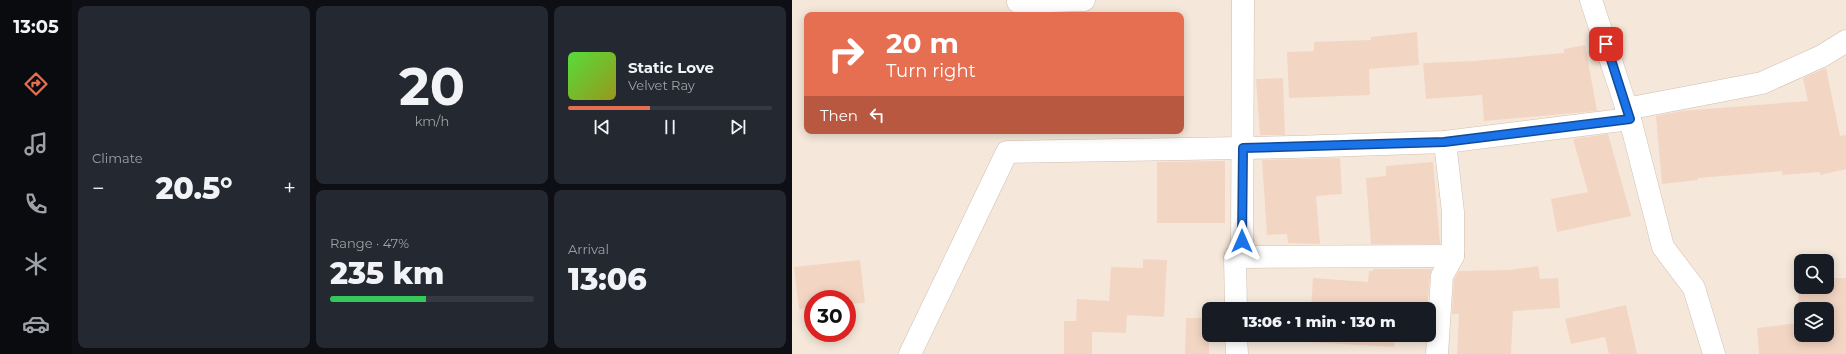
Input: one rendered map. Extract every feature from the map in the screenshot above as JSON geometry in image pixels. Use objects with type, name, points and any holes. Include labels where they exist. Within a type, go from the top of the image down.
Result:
[{"type":"street","points":[[1018,2],[1084,0]]},
{"type":"street","points":[[1242,256],[1243,0]]},
{"type":"street","points":[[1591,0],[1628,114],[1663,247],[1694,288],[1714,354]]},
{"type":"street","points":[[910,354],[1007,152],[1243,148],[1444,142],[1628,114],[1762,84],[1822,56],[1846,41]]},
{"type":"street","points":[[1438,354],[1442,276],[1453,256],[1453,212],[1444,142]]},
{"type":"street","points":[[1236,302],[1235,256],[1453,256]]},
{"type":"street","points":[[1236,342],[1237,354]]},
{"type":"shaded area","points":[[792,0],[1846,0],[1846,354],[792,354]]},
{"type":"building","points":[[1417,32],[1419,65],[1369,69],[1370,95],[1289,98],[1287,52],[1314,51],[1314,42],[1371,40],[1371,37]]},
{"type":"building","points":[[1585,45],[1597,111],[1484,121],[1482,95],[1426,99],[1423,63],[1474,61],[1564,53],[1564,49]]},
{"type":"building","points":[[1826,68],[1840,136],[1846,135],[1846,169],[1820,175],[1820,172],[1782,175],[1782,171],[1698,178],[1698,180],[1662,184],[1656,116],[1681,111],[1808,101],[1803,78]]},
{"type":"building","points":[[1283,78],[1285,135],[1260,135],[1256,79]]},
{"type":"building","points":[[1608,134],[1631,216],[1557,232],[1551,199],[1588,192],[1573,139]]},
{"type":"building","points":[[1340,158],[1342,194],[1316,196],[1320,244],[1288,243],[1287,234],[1267,235],[1262,160]]},
{"type":"building","points":[[1225,161],[1225,223],[1157,223],[1157,162]]},
{"type":"building","points":[[1433,162],[1440,244],[1371,244],[1366,178],[1386,176],[1386,166]]},
{"type":"building","points":[[1143,259],[1167,260],[1164,317],[1127,315],[1126,333],[1092,332],[1092,354],[1064,354],[1064,321],[1076,321],[1077,299],[1109,301],[1111,267],[1143,268]]},
{"type":"building","points":[[860,260],[865,303],[856,304],[856,290],[804,290],[804,309],[799,309],[794,267]]},
{"type":"building","points":[[1538,266],[1540,279],[1558,278],[1560,308],[1513,311],[1511,354],[1457,354],[1459,314],[1452,314],[1454,280],[1459,271],[1509,270]]},
{"type":"building","points":[[1373,269],[1432,269],[1428,302],[1311,302],[1313,278],[1368,282],[1369,271],[1373,271]]},
{"type":"building","points":[[1834,278],[1846,278],[1846,354],[1759,354],[1757,328],[1794,323],[1794,342],[1834,342],[1834,302],[1798,302],[1799,294],[1834,294]]},
{"type":"building","points":[[1626,305],[1637,354],[1609,354],[1605,337],[1571,344],[1565,319]]},
{"type":"building","points":[[1186,318],[1202,318],[1202,342],[1209,342],[1209,354],[1185,354]]},
{"type":"building","points":[[1309,342],[1394,342],[1394,347]]},
{"type":"route","points":[[1242,241],[1243,148],[1444,142],[1630,119],[1606,44]]}]
